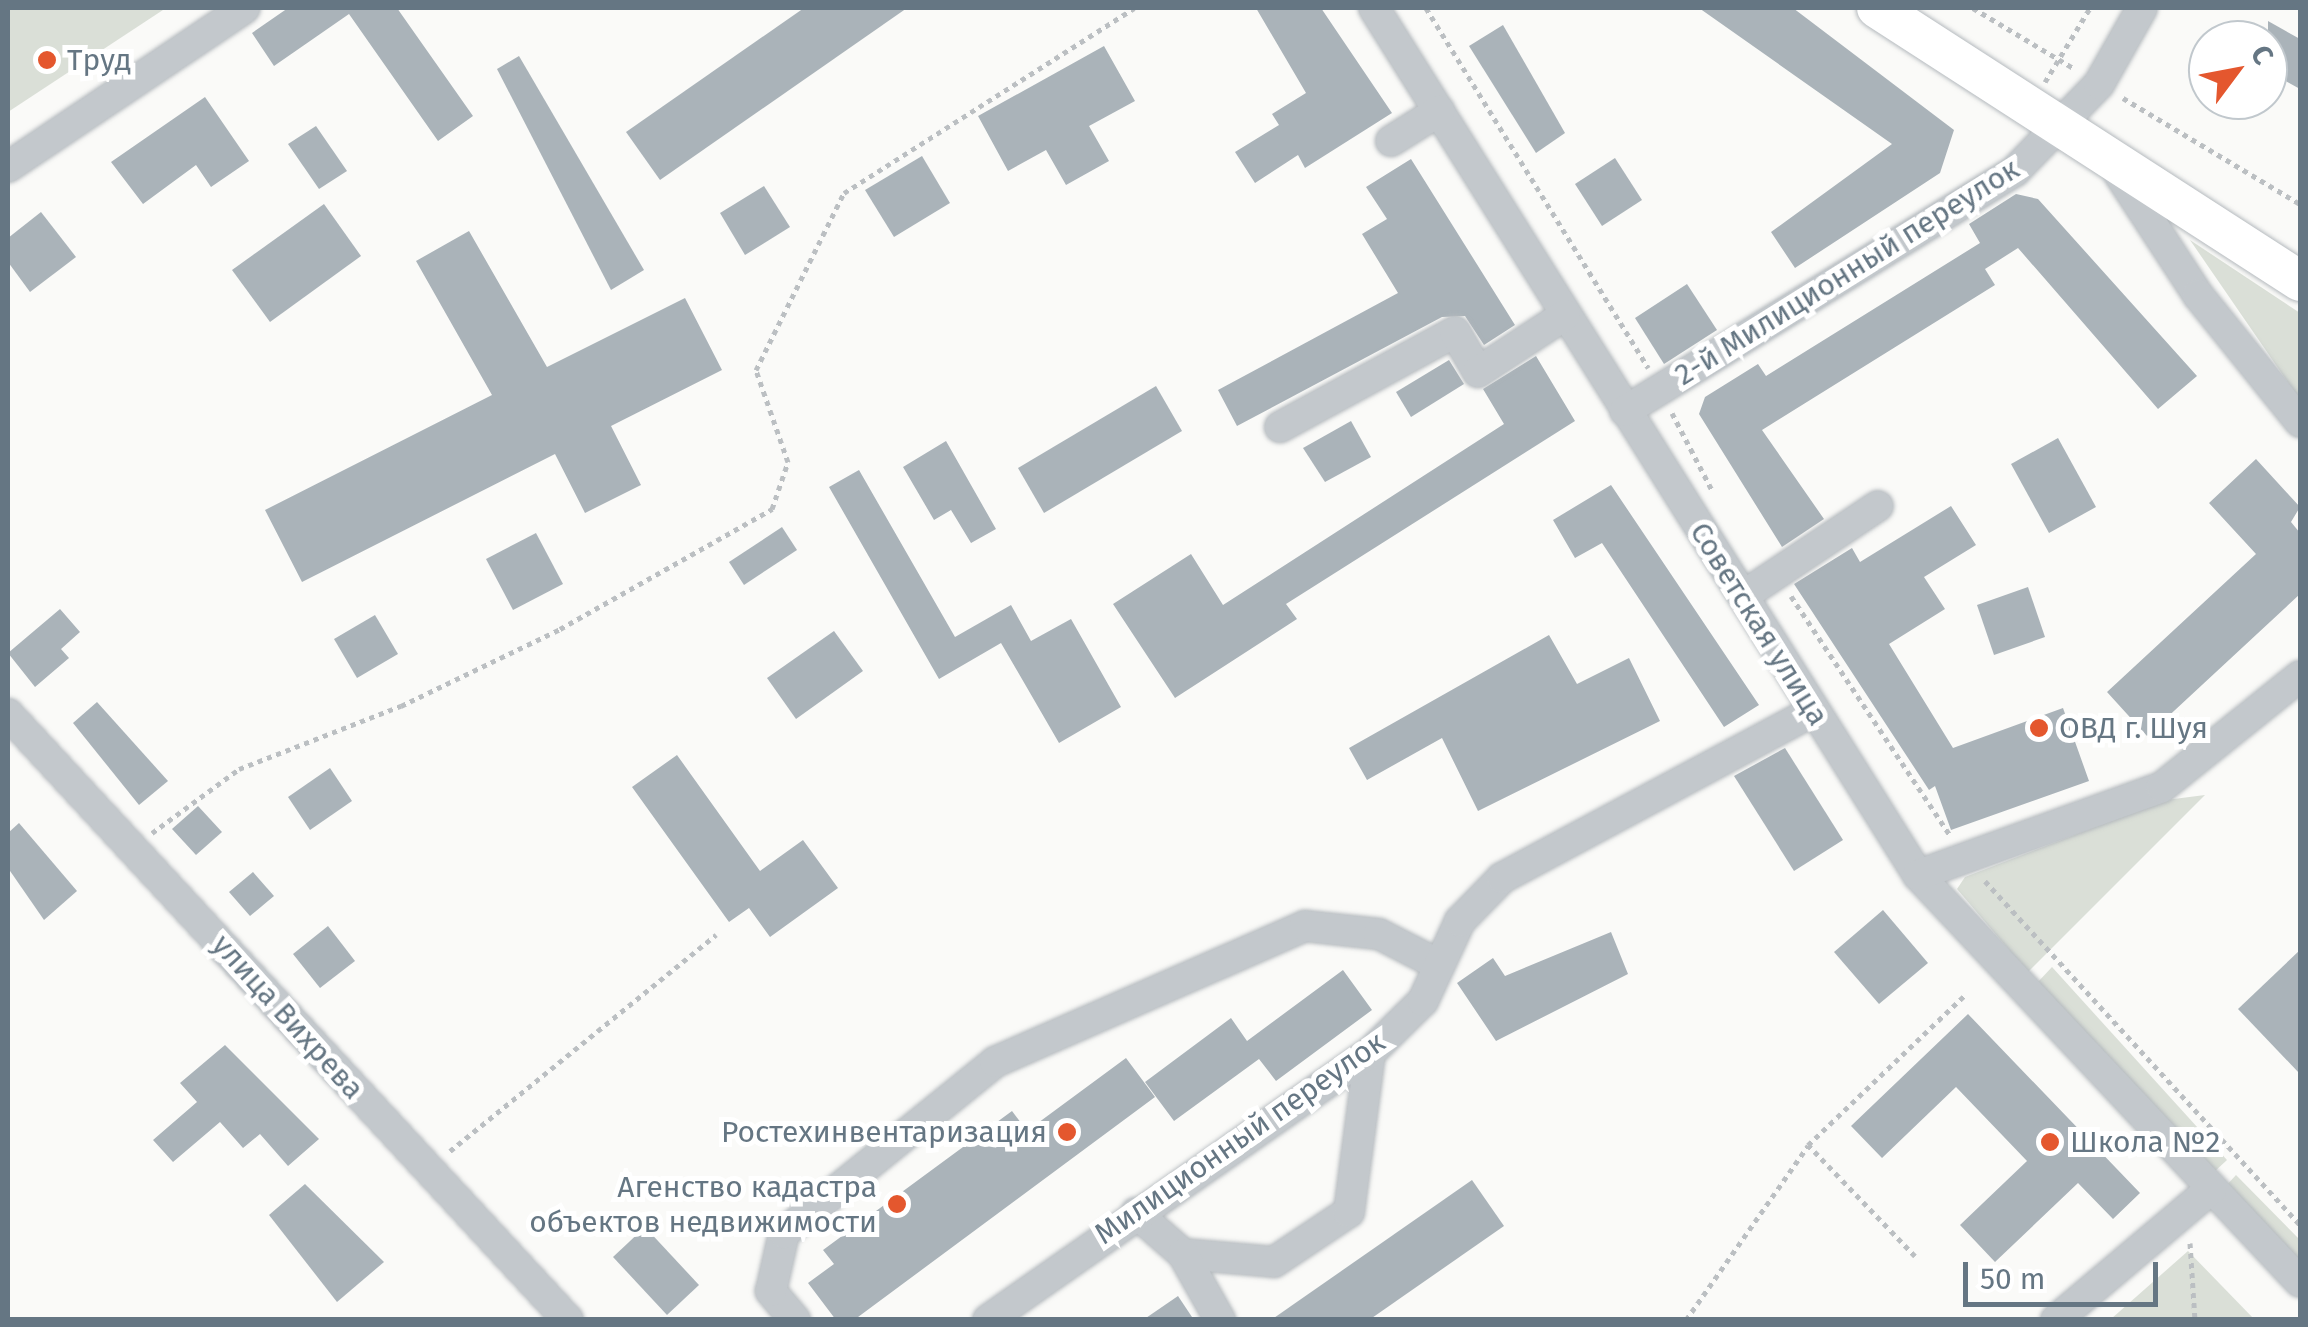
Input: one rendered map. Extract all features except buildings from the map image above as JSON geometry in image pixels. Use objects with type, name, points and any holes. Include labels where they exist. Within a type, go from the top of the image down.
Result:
[{"type":"main road","points":[[1877,8],[2300,281]]},
{"type":"street","points":[[8,168],[245,8]]},
{"type":"street","name":"Советская улица","points":[[1374,8],[1626,411],[1752,590],[1814,711],[1918,874],[2300,1282]]},
{"type":"street","name":"2-й Милиционный переулок","points":[[1626,411],[2015,171],[2063,126],[2099,84],[2142,8]]},
{"type":"street","points":[[1391,140],[1439,111]]},
{"type":"street","points":[[2104,152],[2198,295],[2300,422]]},
{"type":"street","points":[[1280,427],[1455,332],[1478,372],[1565,314]]},
{"type":"street","points":[[1752,590],[1878,506]]},
{"type":"street","points":[[1918,874],[2162,787],[2300,676]]},
{"type":"street","name":"Милиционный переулок","points":[[988,1320],[1136,1212],[1370,1053],[1423,1000],[1460,921],[1502,878],[1814,711]]},
{"type":"street","name":"улица Вихрева","points":[[8,714],[568,1320]]},
{"type":"street","points":[[796,1320],[770,1291],[784,1233],[996,1062],[1305,926],[1379,934],[1440,965]]},
{"type":"street","points":[[1184,1254],[1274,1262],[1349,1212],[1370,1053]]},
{"type":"street","points":[[2056,1320],[2212,1188]]},
{"type":"street","points":[[1136,1212],[1184,1254],[1220,1320]]},
{"type":"path","points":[[134,848],[240,769],[560,629],[772,510],[788,462],[756,370],[844,193],[1134,8]]},
{"type":"path","points":[[1426,8],[1660,389],[1715,496]]},
{"type":"path","points":[[1974,8],[2300,204]]},
{"type":"path","points":[[2028,104],[2060,61],[2090,8]]},
{"type":"path","points":[[1752,590],[1783,583],[1964,856],[2300,1225]]},
{"type":"path","points":[[428,1169],[716,935]]},
{"type":"path","points":[[1686,1320],[1808,1146],[1966,994]]},
{"type":"path","points":[[1808,1146],[1916,1256]]},
{"type":"path","points":[[2189,1232],[2195,1320]]},
{"type":"shaded area","name":"Труд","points":[[8,8],[166,8],[8,112]]},
{"type":"shaded area","points":[[2190,240],[2300,313],[2300,400]]},
{"type":"shaded area","points":[[2205,795],[2028,972],[1957,889],[1965,877],[2166,800]]},
{"type":"shaded area","points":[[2052,967],[2227,1160],[2213,1173],[2037,983]]},
{"type":"shaded area","points":[[2236,1175],[2300,1240],[2300,1266],[2225,1187]]},
{"type":"shaded area","points":[[2188,1251],[2254,1319],[2111,1319]]},
{"type":"place","name":"Труд","points":[[47,60]]},
{"type":"place","name":"ОВД г. Шуя","points":[[2039,728]]},
{"type":"place","name":"Ростехинвентаризация","points":[[1067,1132]]},
{"type":"place","name":"Школа №2","points":[[2050,1142]]},
{"type":"place","name":"Агенство кадастра объектов недвижимости","points":[[897,1204]]}]
